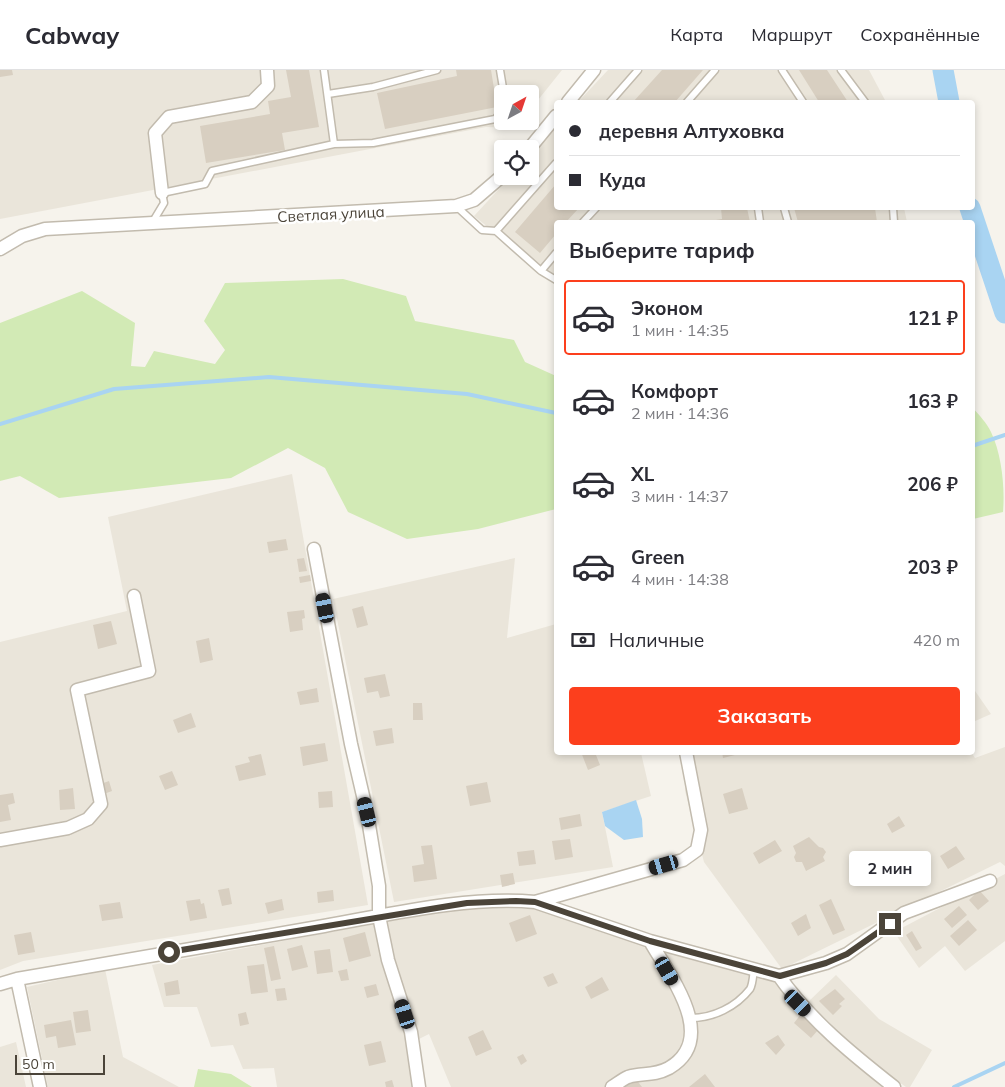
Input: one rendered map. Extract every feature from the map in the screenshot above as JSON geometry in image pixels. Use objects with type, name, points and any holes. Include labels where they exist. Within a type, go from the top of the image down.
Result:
[{"type":"street","points":[[162,193],[155,133],[168,117],[252,102],[268,86],[267,70]]},
{"type":"street","points":[[570,100],[594,70]]},
{"type":"street","points":[[536,140],[554,118]]},
{"type":"street","name":"Светлая улица","points":[[0,249],[22,236],[45,229],[151,225],[456,206],[474,200],[494,183]]},
{"type":"street","points":[[314,549],[351,744],[367,812],[379,886],[379,916],[388,960],[411,1032],[419,1087]]},
{"type":"street","points":[[0,840],[68,828],[88,819],[101,804],[78,690],[149,671],[134,596]]},
{"type":"street","points":[[535,902],[683,860],[697,850],[701,830],[687,755]]},
{"type":"street","points":[[0,984],[16,979],[379,916],[467,903],[516,901],[535,902],[650,941],[780,976],[826,963],[847,954],[904,913],[990,881]]},
{"type":"street","points":[[612,1087],[629,1077],[654,1075],[670,1067],[680,1058],[692,1036],[691,1018],[684,1000],[650,941]]},
{"type":"street","points":[[780,976],[798,1003],[894,1087]]},
{"type":"street","points":[[16,979],[40,1087]]},
{"type":"lane","points":[[324,70],[334,144]]},
{"type":"lane","points":[[328,94],[373,86],[437,70]]},
{"type":"lane","points":[[500,70],[502,85]]},
{"type":"lane","points":[[612,100],[638,70]]},
{"type":"lane","points":[[689,100],[715,70]]},
{"type":"lane","points":[[782,70],[802,100]]},
{"type":"lane","points":[[841,70],[864,100]]},
{"type":"lane","points":[[151,225],[164,204],[162,193],[205,184],[212,172],[334,144],[373,144],[494,119]]},
{"type":"lane","points":[[496,231],[554,165]]},
{"type":"lane","points":[[456,206],[482,230],[496,231],[541,271],[554,279]]},
{"type":"lane","points":[[585,220],[594,210]]},
{"type":"lane","points":[[541,271],[554,255]]},
{"type":"lane","points":[[691,1018],[708,1018],[725,1010],[751,988],[754,969]]},
{"type":"shaded area","points":[[0,70],[562,70],[539,99],[539,85],[494,85],[494,127],[486,127],[0,219]]},
{"type":"shaded area","points":[[608,70],[869,70],[885,100],[580,100]]},
{"type":"shaded area","points":[[554,129],[554,210],[904,210],[907,220],[554,220],[554,279],[474,216],[503,185],[539,185],[539,145]]},
{"type":"shaded area","points":[[292,474],[368,905],[23,961],[0,970],[0,642],[127,611],[108,517]]},
{"type":"shaded area","points":[[515,558],[507,638],[554,625],[554,755],[641,755],[651,796],[602,812],[613,867],[394,902],[333,599]]},
{"type":"shaded area","points":[[975,691],[991,714],[975,721]]},
{"type":"shaded area","points":[[1005,747],[1005,866],[1000,862],[782,969],[704,862],[685,791],[690,755],[973,755],[975,758]]},
{"type":"shaded area","points":[[1005,874],[1005,941],[965,971],[945,946],[919,968],[894,932]]},
{"type":"shaded area","points":[[462,908],[540,909],[770,978],[882,1087],[451,1087],[429,1034],[411,1043],[420,1087],[277,1087],[274,1068],[243,1069],[233,1045],[211,1047],[197,1007],[164,1007],[152,965]]},
{"type":"shaded area","points":[[105,969],[123,1057],[179,1087],[48,1087],[27,987]]},
{"type":"shaded area","points":[[836,975],[879,1019],[932,1050],[910,1087],[906,1087],[871,1062],[808,1002]]},
{"type":"shaded area","points":[[16,1042],[26,1087],[0,1087],[0,1047]]},
{"type":"green space","points":[[343,279],[406,296],[415,321],[514,340],[525,362],[554,375],[554,510],[478,529],[407,539],[348,512],[325,468],[288,448],[231,478],[59,498],[20,476],[0,481],[0,323],[82,291],[135,323],[131,366],[145,367],[154,351],[215,364],[225,350],[204,321],[225,283]]},
{"type":"green space","points":[[975,410],[991,432],[998,451],[1004,493],[1003,512],[975,519]]},
{"type":"green space","points":[[198,1069],[231,1074],[252,1087],[194,1087]]},
{"type":"water","points":[[636,800],[642,819],[643,837],[624,840],[605,826],[602,812]]},
{"type":"building","points":[[0,70],[12,70],[13,75],[0,77]]},
{"type":"building","points":[[286,70],[309,70],[319,127],[282,133],[285,150],[206,163],[200,126],[270,114],[268,101],[291,97]]},
{"type":"building","points":[[456,70],[491,70],[494,88],[494,108],[385,129],[377,93],[457,76]]},
{"type":"building","points":[[662,70],[703,70],[677,100],[635,100]]},
{"type":"building","points":[[799,70],[827,70],[847,100],[818,100]]},
{"type":"building","points":[[554,186],[554,210],[577,210],[568,220],[554,220],[554,236],[540,253],[515,232]]},
{"type":"building","points":[[721,210],[747,210],[750,220],[716,220],[722,219]]},
{"type":"building","points":[[795,210],[875,210],[877,220],[797,220]]},
{"type":"building","points":[[286,539],[288,550],[269,553],[267,542]]},
{"type":"building","points":[[304,558],[307,571],[299,572],[297,559]]},
{"type":"building","points":[[310,575],[311,581],[300,583],[299,577]]},
{"type":"building","points":[[363,606],[368,625],[357,628],[352,609]]},
{"type":"building","points":[[304,610],[305,618],[302,619],[303,630],[290,632],[287,612]]},
{"type":"building","points":[[111,621],[117,644],[98,649],[93,625]]},
{"type":"building","points":[[209,638],[213,660],[200,663],[196,641]]},
{"type":"building","points":[[385,674],[390,696],[380,698],[378,691],[367,693],[364,678]]},
{"type":"building","points":[[317,688],[319,702],[300,705],[297,692]]},
{"type":"building","points":[[413,703],[422,703],[423,720],[413,720]]},
{"type":"building","points":[[191,713],[196,727],[178,733],[173,720]]},
{"type":"building","points":[[392,728],[394,743],[376,746],[373,731]]},
{"type":"building","points":[[325,743],[328,761],[303,766],[300,747]]},
{"type":"building","points":[[261,754],[266,775],[239,781],[235,766],[250,762],[248,757]]},
{"type":"building","points":[[582,755],[596,755],[600,765],[588,770]]},
{"type":"building","points":[[722,755],[735,755],[723,758]]},
{"type":"building","points":[[172,771],[178,785],[165,790],[159,776]]},
{"type":"building","points":[[109,781],[112,791],[101,795],[98,785]]},
{"type":"building","points":[[487,782],[491,802],[470,806],[466,786]]},
{"type":"building","points":[[73,788],[75,809],[60,810],[59,790]]},
{"type":"building","points":[[742,788],[748,809],[729,814],[723,794]]},
{"type":"building","points":[[332,791],[333,807],[319,808],[318,792]]},
{"type":"building","points":[[13,793],[15,803],[8,805],[11,820],[0,822],[0,795]]},
{"type":"building","points":[[580,814],[582,826],[561,830],[559,818]]},
{"type":"building","points":[[899,816],[905,826],[892,833],[887,824]]},
{"type":"building","points":[[809,837],[826,852],[823,857],[825,861],[806,871],[802,862],[796,862],[794,857],[796,853],[793,846]]},
{"type":"building","points":[[570,839],[573,857],[555,860],[552,841]]},
{"type":"building","points":[[775,840],[782,851],[759,864],[753,853]]},
{"type":"building","points":[[432,845],[437,879],[414,882],[412,866],[424,864],[421,846]]},
{"type":"building","points":[[956,846],[965,859],[948,869],[940,856]]},
{"type":"building","points":[[534,850],[536,864],[519,866],[517,852]]},
{"type":"building","points":[[513,873],[515,884],[502,887],[500,875]]},
{"type":"building","points":[[229,888],[232,904],[222,906],[218,890]]},
{"type":"building","points":[[333,890],[334,901],[318,903],[317,892]]},
{"type":"building","points":[[979,890],[989,901],[978,910],[969,900]]},
{"type":"building","points":[[200,899],[201,904],[204,903],[207,918],[190,921],[186,901]]},
{"type":"building","points":[[282,899],[284,910],[268,914],[265,903]]},
{"type":"building","points":[[831,899],[845,930],[833,935],[819,905]]},
{"type":"building","points":[[120,902],[123,918],[102,921],[99,905]]},
{"type":"building","points":[[959,906],[967,915],[952,928],[944,919]]},
{"type":"building","points":[[806,914],[811,928],[798,936],[791,923]]},
{"type":"building","points":[[530,915],[537,934],[516,942],[509,923]]},
{"type":"building","points":[[968,920],[977,930],[959,946],[950,936]]},
{"type":"building","points":[[912,931],[922,948],[916,951],[906,935]]},
{"type":"building","points":[[31,932],[35,952],[18,955],[14,935]]},
{"type":"building","points":[[365,932],[371,956],[349,962],[343,938]]},
{"type":"building","points":[[302,945],[308,967],[292,971],[287,949]]},
{"type":"building","points":[[274,946],[281,979],[271,981],[264,948]]},
{"type":"building","points":[[330,949],[333,972],[317,974],[314,951]]},
{"type":"building","points":[[264,964],[268,992],[251,994],[247,966]]},
{"type":"building","points":[[347,969],[349,980],[341,981],[338,971]]},
{"type":"building","points":[[553,973],[558,983],[548,987],[543,977]]},
{"type":"building","points":[[602,977],[609,990],[591,999],[585,987]]},
{"type":"building","points":[[178,980],[180,994],[166,996],[164,983]]},
{"type":"building","points":[[376,984],[379,995],[367,998],[364,987]]},
{"type":"building","points":[[285,988],[287,1000],[277,1001],[275,989]]},
{"type":"building","points":[[835,989],[845,999],[839,1004],[842,1006],[833,1015],[819,1001]]},
{"type":"building","points":[[88,1010],[91,1031],[76,1033],[73,1012]]},
{"type":"building","points":[[246,1012],[249,1024],[240,1026],[238,1014]]},
{"type":"building","points":[[801,1014],[818,1030],[811,1038],[794,1023]]},
{"type":"building","points":[[71,1020],[76,1045],[58,1048],[56,1036],[46,1038],[44,1025]]},
{"type":"building","points":[[483,1030],[492,1049],[476,1056],[468,1037]]},
{"type":"building","points":[[778,1035],[785,1045],[776,1055],[765,1043]]},
{"type":"building","points":[[381,1041],[386,1062],[369,1066],[364,1045]]},
{"type":"building","points":[[523,1054],[527,1061],[521,1065],[517,1057]]},
{"type":"building","points":[[705,1074],[715,1087],[689,1087]]},
{"type":"building","points":[[635,1078],[642,1087],[624,1087]]},
{"type":"building","points":[[392,1080],[394,1087],[386,1087],[385,1082]]},
{"type":"waterway","points":[[943,70],[949,100]]},
{"type":"waterway","points":[[971,210],[974,220]]},
{"type":"waterway","points":[[975,223],[1005,313]]},
{"type":"waterway","points":[[0,424],[114,389],[269,377],[467,394],[554,413]]},
{"type":"waterway","points":[[975,445],[1005,435]]},
{"type":"waterway","points":[[954,1087],[1005,1063]]},
{"type":"route","points":[[169,952],[467,903],[516,901],[535,902],[650,941],[780,976],[802,971],[847,954],[890,924]]}]
